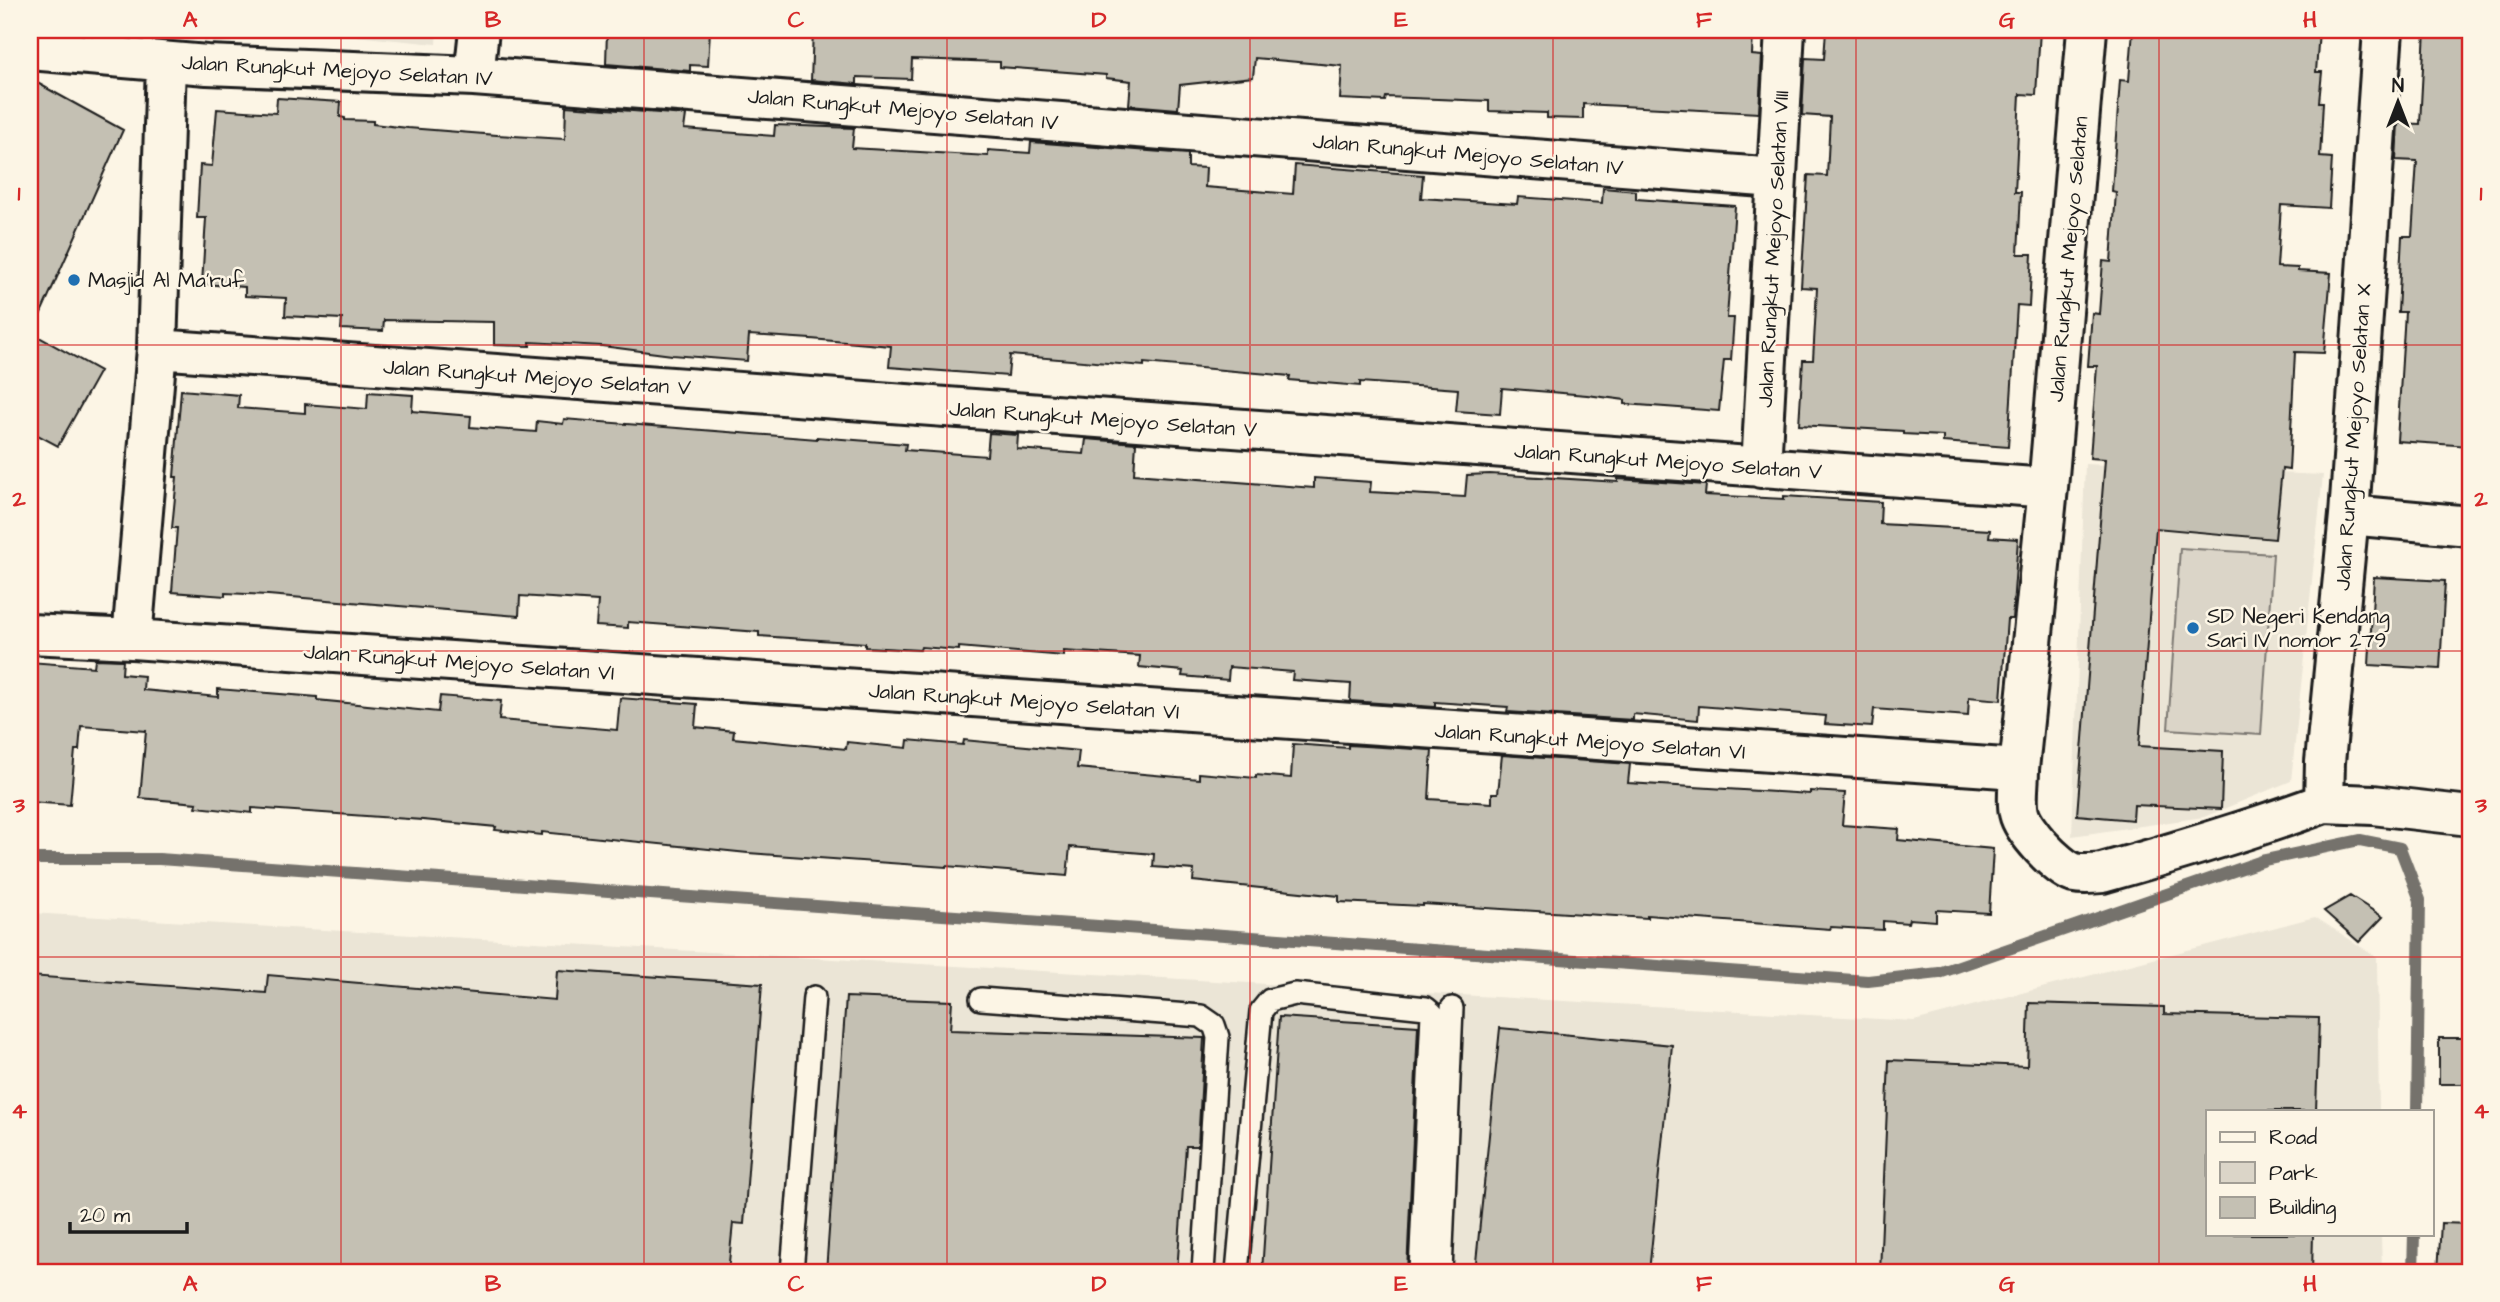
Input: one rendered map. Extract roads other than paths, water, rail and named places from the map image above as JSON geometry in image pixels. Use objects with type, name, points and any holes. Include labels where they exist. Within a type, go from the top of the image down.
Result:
[{"type":"street","points":[[474,76],[479,30]]},
{"type":"street","name":"Jalan Rungkut Mejoyo Selatan VIII","points":[[1761,468],[1785,30]]},
{"type":"street","name":"Jalan Rungkut Mejoyo Selatan","points":[[2048,488],[2087,30]]},
{"type":"street","name":"Jalan Rungkut Mejoyo Selatan X","points":[[2324,803],[2325,762],[2349,515],[2383,30]]},
{"type":"street","name":"Jalan Rungkut Mejoyo Selatan IV","points":[[30,50],[166,63],[474,76],[1776,178]]},
{"type":"street","points":[[132,639],[157,349],[166,63]]},
{"type":"street","name":"Jalan Rungkut Mejoyo Selatan V","points":[[157,349],[2048,488]]},
{"type":"street","points":[[2048,488],[2019,769],[2019,813],[2026,827],[2063,867],[2074,873],[2102,873],[2276,821],[2324,803],[2470,816]]},
{"type":"street","points":[[2349,515],[2470,526]]},
{"type":"street","name":"Jalan Rungkut Mejoyo Selatan VI","points":[[30,634],[2019,769]]},
{"type":"lane","points":[[1237,1272],[1261,1011],[1270,1000],[1295,994],[1426,1008],[1433,1013],[1420,1272]]},
{"type":"lane","points":[[792,1272],[814,997]]},
{"type":"lane","points":[[981,999],[1201,1016],[1214,1025],[1218,1037],[1203,1272]]},
{"type":"lane","points":[[1441,1272],[1452,1008]]},
{"type":"waterway","points":[[30,859],[159,859],[1868,981],[1939,973],[2265,860],[2360,840],[2400,848],[2420,900],[2417,1110]]},
{"type":"waterway","points":[[2413,1272],[2414,1236]]},
{"type":"place","name":"Masjid Al Ma'ruf","points":[[74,280]]},
{"type":"place","name":"SD Negeri Kendang Sari IV nomor 279","points":[[2193,628]]}]
